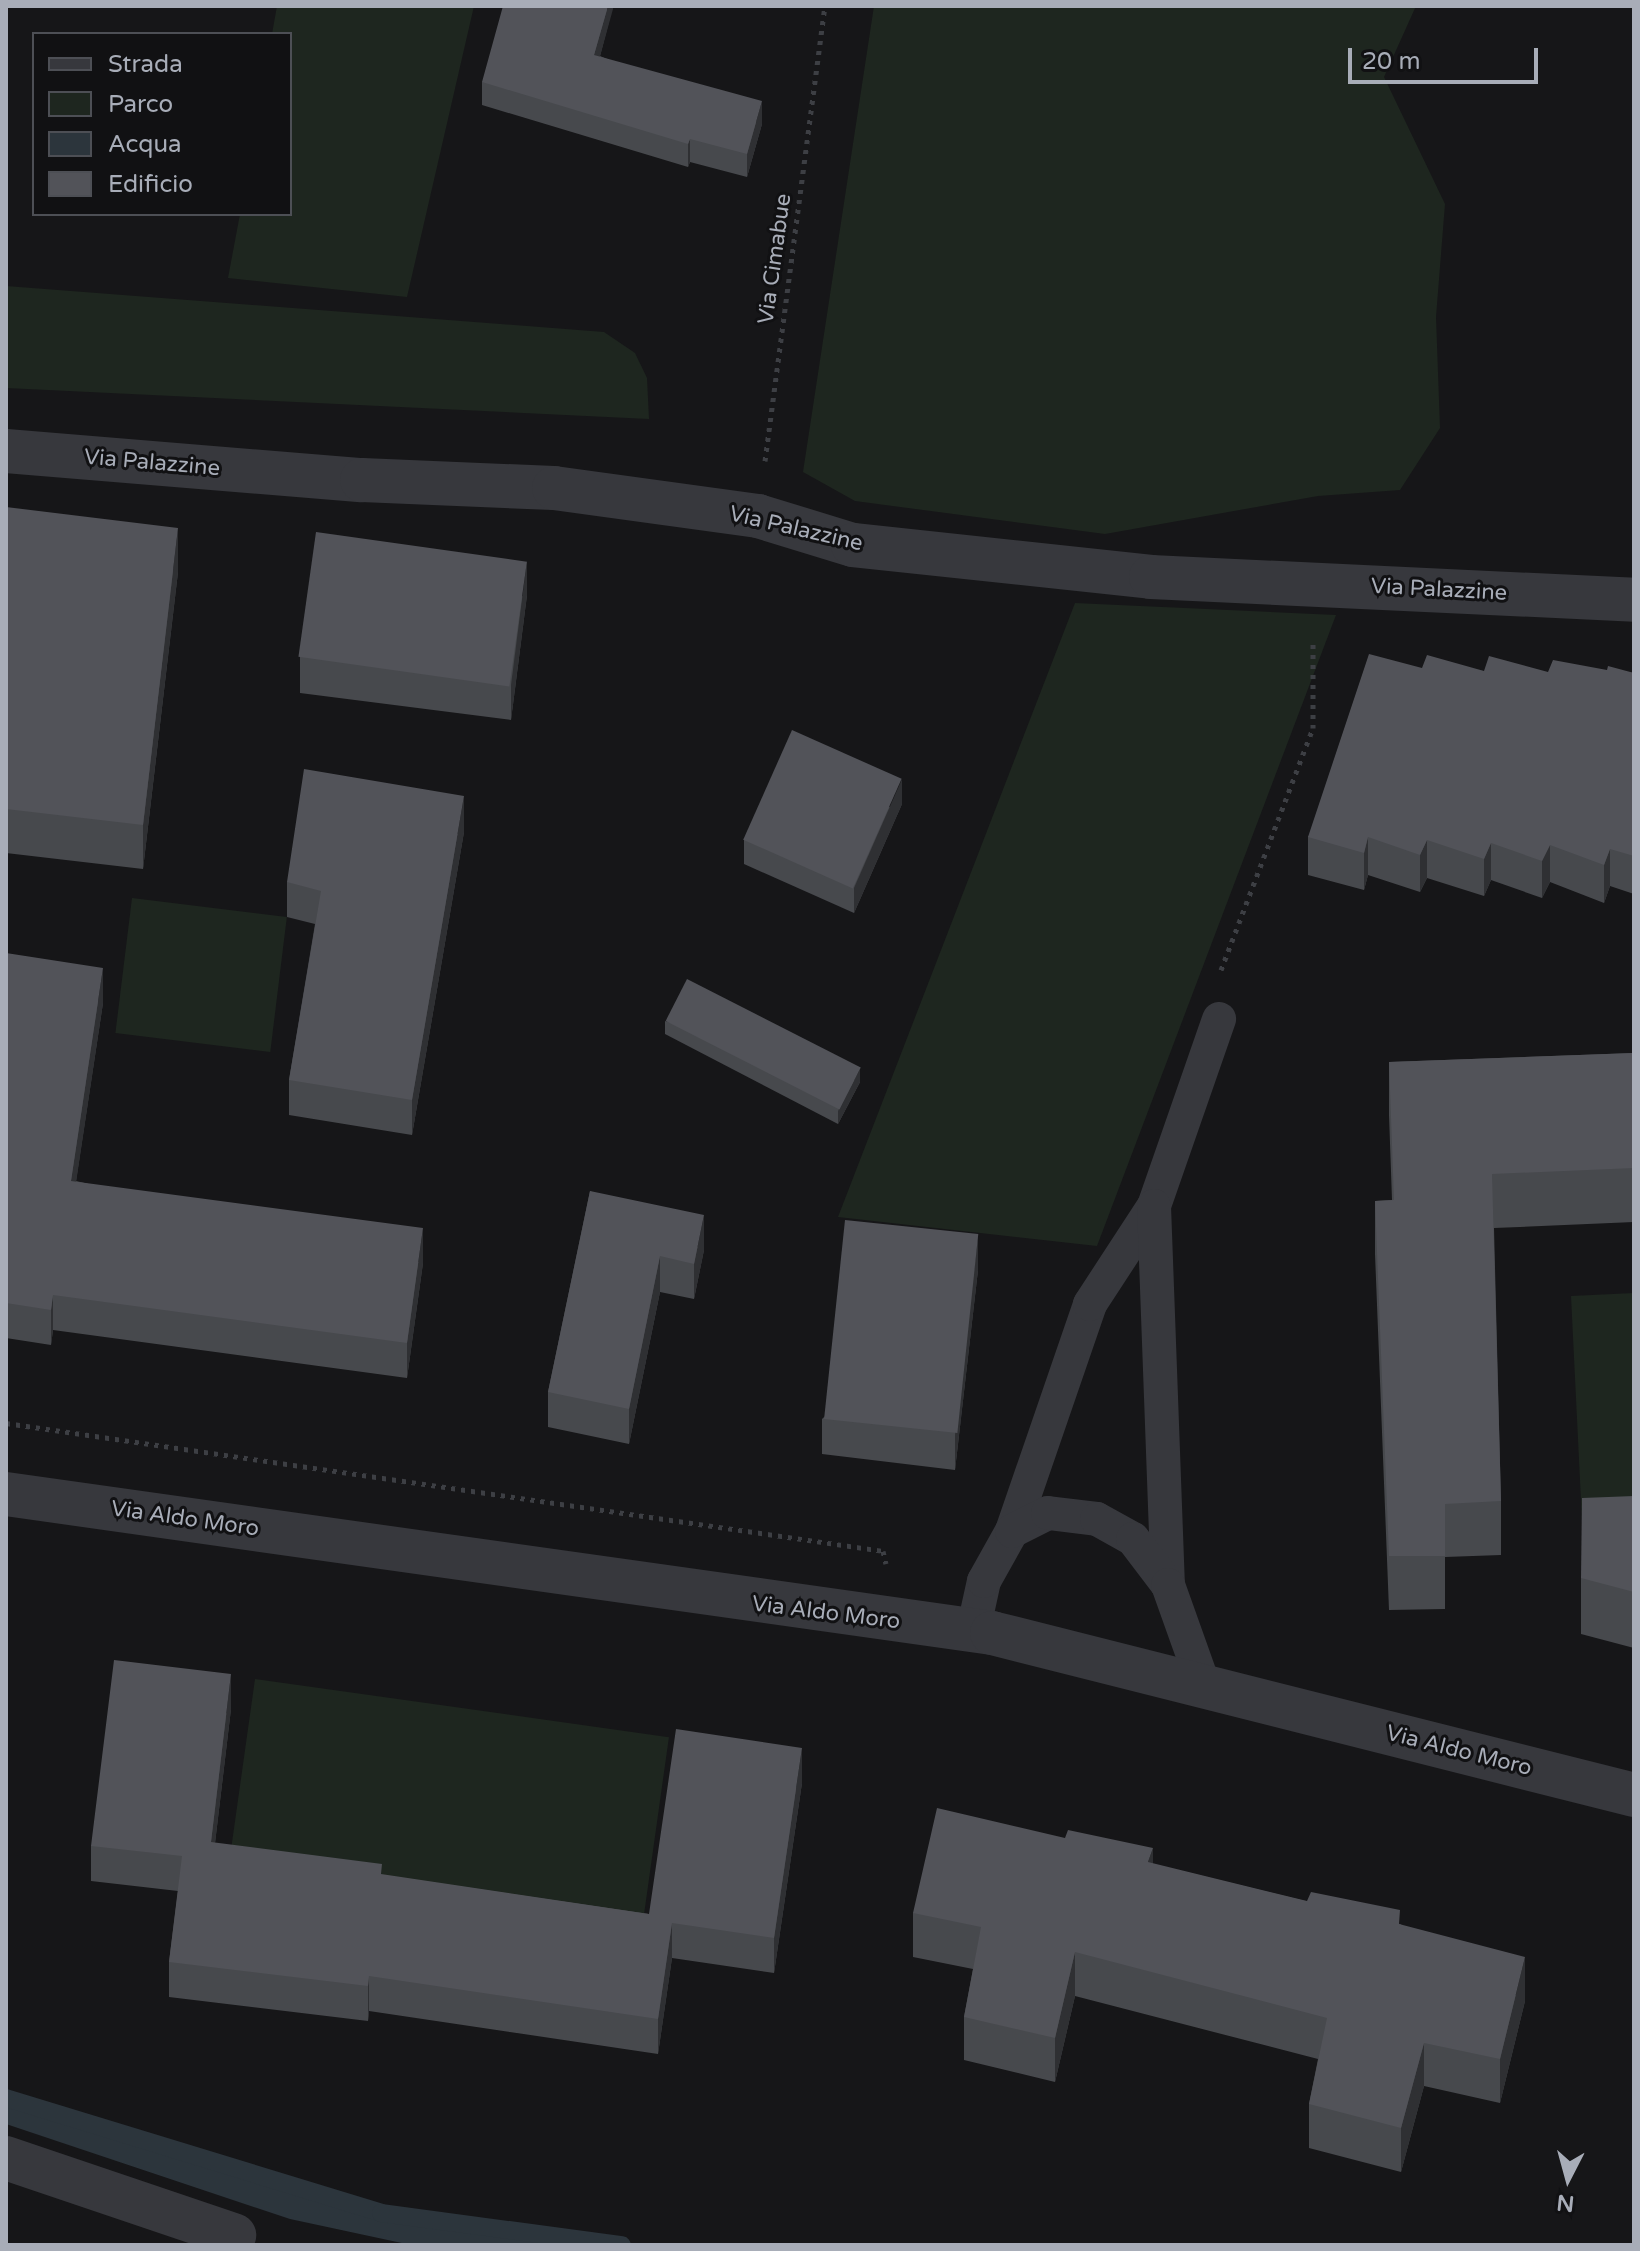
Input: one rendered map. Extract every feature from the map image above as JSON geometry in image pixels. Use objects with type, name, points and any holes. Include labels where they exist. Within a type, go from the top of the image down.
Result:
[{"type":"street","name":"Via Palazzine","points":[[6,451],[362,480],[554,488],[758,516],[853,545],[1151,577],[1634,600]]},
{"type":"street","name":"Via Aldo Moro","points":[[6,1494],[973,1631],[1634,1795]]},
{"type":"street","points":[[6,2158],[234,2235]]},
{"type":"lane","points":[[973,1631],[984,1581],[1012,1531],[1090,1304],[1154,1206],[1219,1019]]},
{"type":"lane","points":[[1154,1206],[1168,1585],[1204,1686]]},
{"type":"lane","points":[[1012,1531],[1048,1513],[1097,1519],[1133,1539],[1168,1585]]},
{"type":"path","name":"Via Cimabue","points":[[758,516],[825,6]]},
{"type":"path","points":[[1219,1019],[1221,969],[1313,728],[1313,641],[1333,585]]},
{"type":"path","points":[[6,1423],[883,1551],[901,1623]]},
{"type":"green space","points":[[277,6],[474,6],[407,297],[228,278],[240,216],[292,216],[292,32],[272,32]]},
{"type":"green space","points":[[874,6],[1416,6],[1384,77],[1445,204],[1436,317],[1440,428],[1400,490],[1318,496],[1105,534],[855,501],[803,472]]},
{"type":"green space","points":[[6,286],[604,332],[635,353],[647,378],[649,419],[6,388]]},
{"type":"green space","points":[[1075,603],[1336,615],[1097,1246],[838,1217]]},
{"type":"green space","points":[[132,898],[287,917],[270,1052],[115,1033]]},
{"type":"green space","points":[[1634,1293],[1634,1518],[1582,1521],[1571,1296]]},
{"type":"green space","points":[[255,1679],[669,1737],[642,1928],[228,1870]]},
{"type":"water","points":[[6,2098],[381,2213],[622,2245],[411,2245],[290,2219],[6,2124]]},
{"type":"building","points":[[503,6],[608,6],[594,55],[762,101],[747,154],[690,139],[688,144],[482,82]]},
{"type":"building","points":[[6,507],[178,528],[143,825],[6,809]]},
{"type":"building","points":[[316,532],[527,562],[509,686],[298,657]]},
{"type":"building","points":[[1369,654],[1422,668],[1427,655],[1484,671],[1489,656],[1548,672],[1553,660],[1607,670],[1608,666],[1634,673],[1634,856],[1610,849],[1604,865],[1550,845],[1542,861],[1491,843],[1484,859],[1427,840],[1420,855],[1368,837],[1364,853],[1308,837]]},
{"type":"building","points":[[792,730],[902,779],[853,888],[743,840]]},
{"type":"building","points":[[304,769],[464,796],[412,1100],[289,1080],[321,891],[287,882]]},
{"type":"building","points":[[6,953],[103,968],[71,1181],[423,1228],[407,1343],[53,1295],[51,1310],[6,1303]]},
{"type":"building","points":[[687,979],[861,1068],[839,1109],[666,1021]]},
{"type":"building","points":[[1634,1053],[1634,1168],[1492,1174],[1501,1501],[1445,1504],[1445,1556],[1389,1556],[1375,1201],[1394,1200],[1389,1062]]},
{"type":"building","points":[[590,1191],[704,1215],[694,1264],[660,1256],[629,1409],[548,1392]]},
{"type":"building","points":[[845,1220],[978,1234],[957,1433],[824,1419]]},
{"type":"building","points":[[1634,1496],[1634,1592],[1581,1578],[1582,1498]]},
{"type":"building","points":[[114,1660],[231,1674],[211,1842],[382,1864],[381,1874],[649,1914],[676,1729],[802,1748],[774,1938],[672,1923],[658,2019],[369,1976],[368,1986],[169,1962],[182,1856],[91,1846]]},
{"type":"building","points":[[937,1808],[1065,1838],[1068,1830],[1153,1848],[1148,1862],[1307,1901],[1311,1892],[1400,1910],[1399,1924],[1525,1957],[1500,2059],[1424,2043],[1401,2128],[1309,2104],[1327,2018],[1075,1952],[1055,2038],[964,2017],[981,1927],[913,1913]]},
{"type":"waterway","points":[[6,2098],[381,2213],[622,2245]]}]
